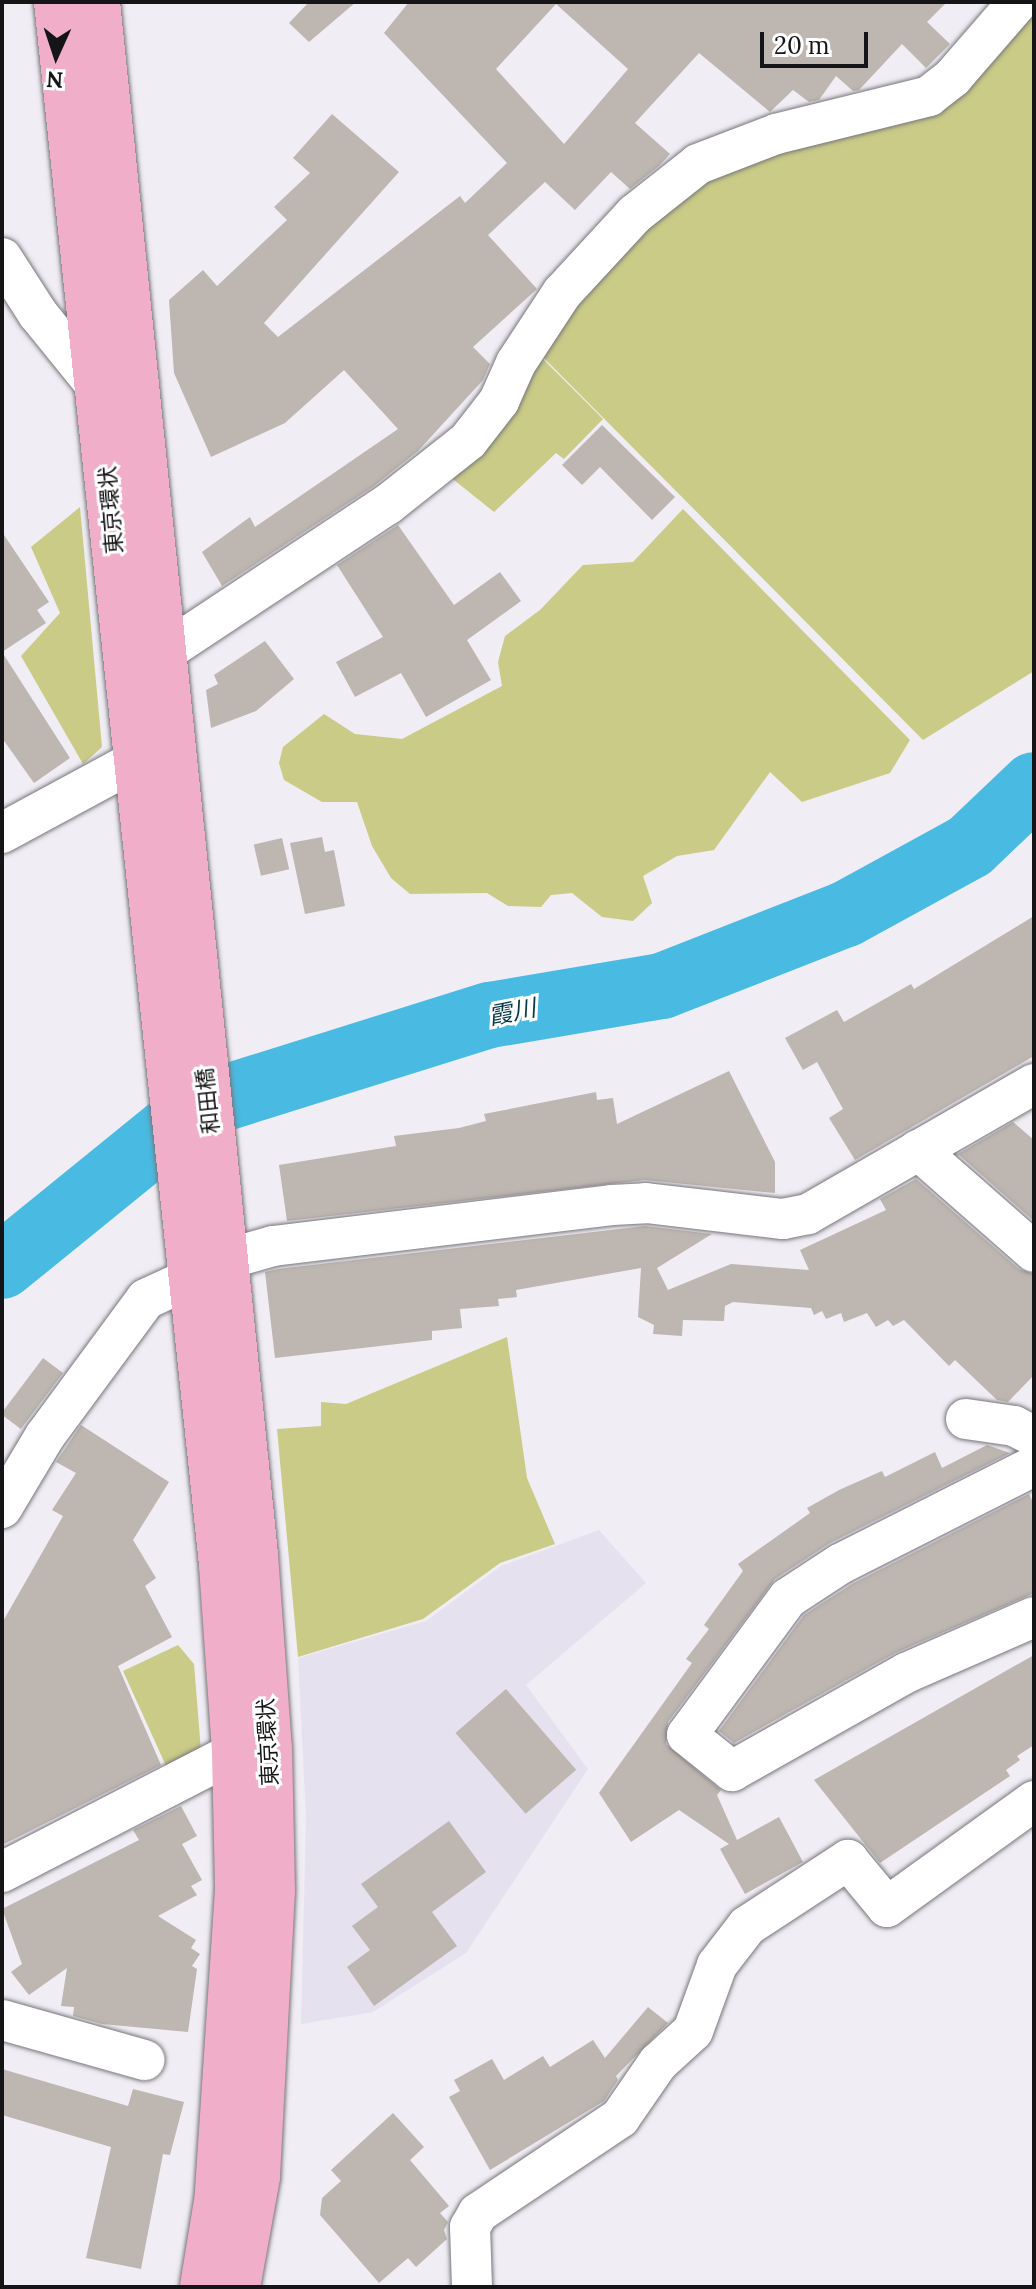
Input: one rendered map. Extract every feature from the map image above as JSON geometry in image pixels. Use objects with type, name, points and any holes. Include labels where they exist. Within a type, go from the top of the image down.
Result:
[{"type":"highway","name":"東京環状","points":[[56,2],[99,389],[135,761],[179,1012]]},
{"type":"highway","name":"東京環状","points":[[98,2],[163,653],[179,1012]]},
{"type":"highway","name":"和田橋","points":[[179,1012],[200,1203]]},
{"type":"highway","name":"東京環状","points":[[200,1203],[234,1753],[237,1890],[217,2195],[202,2287]]},
{"type":"highway","name":"東京環状","points":[[206,1270],[257,1569],[270,1748],[272,1874],[258,2177],[238,2287]]},
{"type":"street","points":[[163,653],[360,523],[468,441],[499,401],[516,363],[562,293],[635,214],[698,164],[776,134],[929,96],[953,77],[1018,2]]},
{"type":"street","points":[[2,258],[38,314],[99,389]]},
{"type":"street","points":[[2,833],[135,761]]},
{"type":"street","points":[[2,1508],[45,1436],[146,1299],[206,1270],[273,1246],[612,1205],[646,1203],[783,1219],[808,1214],[1034,1084]]},
{"type":"street","points":[[918,1150],[1034,1252]]},
{"type":"street","points":[[966,1419],[1014,1426],[1034,1436]]},
{"type":"street","points":[[1034,1466],[840,1564],[788,1598],[687,1735],[732,1771],[906,1673],[1034,1617]]},
{"type":"street","points":[[2,1872],[234,1753]]},
{"type":"street","points":[[472,2287],[470,2227],[478,2213],[620,2118],[658,2063],[693,2031],[717,1965],[747,1926],[848,1860],[887,1907],[1034,1801]]},
{"type":"street","points":[[2,2020],[144,2060]]},
{"type":"shaded area","points":[[599,1530],[646,1583],[526,1685],[588,1769],[466,1953],[373,2012],[301,2024],[306,1817],[298,1658],[426,1621],[501,1566]]},
{"type":"green space","points":[[1034,2],[1034,671],[923,740],[540,354],[580,292],[697,174],[910,115]]},
{"type":"green space","points":[[539,355],[603,419],[564,459],[556,453],[494,512],[449,476]]},
{"type":"green space","points":[[80,507],[102,747],[83,764],[21,656],[60,613],[31,547]]},
{"type":"green space","points":[[683,509],[910,740],[890,773],[802,802],[770,772],[714,850],[677,856],[643,876],[652,903],[633,921],[602,917],[572,893],[551,895],[541,907],[508,906],[487,893],[410,894],[391,878],[372,846],[357,802],[322,802],[284,780],[279,763],[283,747],[324,714],[355,734],[402,739],[502,686],[498,662],[505,636],[540,610],[583,565],[633,562]]},
{"type":"green space","points":[[507,1337],[527,1478],[555,1544],[500,1563],[423,1619],[298,1657],[277,1429],[321,1426],[321,1402],[346,1404]]},
{"type":"green space","points":[[178,1645],[194,1664],[201,1751],[167,1768],[123,1671]]},
{"type":"building","points":[[309,2],[356,2],[309,42],[289,23]]},
{"type":"building","points":[[409,2],[947,2],[927,22],[950,44],[926,68],[902,44],[859,90],[853,91],[836,76],[819,100],[809,102],[793,90],[770,112],[699,53],[635,123],[670,154],[660,165],[630,189],[611,172],[575,210],[545,182],[488,235],[537,289],[473,347],[490,364],[483,380],[418,451],[374,486],[222,586],[202,552],[250,517],[255,527],[398,429],[344,370],[285,423],[211,457],[174,373],[169,300],[203,270],[217,286],[287,220],[274,207],[310,173],[293,158],[332,114],[399,172],[264,323],[278,337],[460,196],[465,203],[507,163],[384,33]],"holes":[[[556,4],[628,69],[564,144],[496,69]]]},
{"type":"building","points":[[602,425],[675,497],[652,520],[600,467],[582,485],[562,465]]},
{"type":"building","points":[[398,525],[454,605],[500,572],[521,601],[467,640],[491,680],[426,717],[401,673],[355,697],[336,662],[383,637],[337,565]]},
{"type":"building","points":[[2,532],[49,602],[37,610],[46,623],[2,652]]},
{"type":"building","points":[[265,641],[294,679],[256,711],[211,728],[206,690],[218,684],[214,675]]},
{"type":"building","points":[[2,652],[70,758],[34,783],[2,738]]},
{"type":"building","points":[[322,837],[325,852],[334,850],[345,906],[305,914],[290,843]]},
{"type":"building","points":[[282,838],[289,869],[261,876],[254,845]]},
{"type":"building","points":[[1034,916],[1034,1056],[855,1160],[829,1118],[843,1109],[817,1062],[803,1070],[785,1038],[837,1010],[844,1022],[911,984],[914,989]]},
{"type":"building","points":[[729,1071],[775,1162],[775,1193],[645,1180],[287,1221],[279,1165],[396,1146],[394,1136],[459,1128],[486,1121],[484,1114],[596,1092],[597,1100],[613,1098],[617,1124]]},
{"type":"building","points":[[1013,1122],[1034,1140],[1034,1221],[958,1154]]},
{"type":"building","points":[[916,1179],[1019,1269],[1034,1274],[1034,1375],[1008,1402],[997,1400],[955,1360],[949,1366],[904,1320],[893,1326],[888,1320],[876,1327],[867,1313],[844,1322],[841,1313],[826,1319],[822,1311],[814,1315],[811,1308],[733,1302],[725,1306],[724,1321],[683,1320],[682,1336],[653,1334],[654,1325],[638,1317],[641,1268],[516,1290],[517,1297],[498,1299],[499,1306],[460,1309],[462,1328],[432,1331],[432,1340],[275,1358],[265,1272],[645,1226],[712,1234],[657,1268],[668,1290],[731,1264],[809,1270],[800,1250],[886,1210],[880,1199]]},
{"type":"building","points":[[43,1358],[63,1373],[21,1429],[2,1412]]},
{"type":"building","points":[[81,1425],[169,1482],[133,1540],[156,1578],[145,1586],[172,1637],[118,1666],[161,1765],[2,1845],[2,1623],[63,1516],[52,1510],[76,1473],[56,1462]]},
{"type":"building","points":[[987,1445],[1010,1453],[830,1543],[775,1579],[668,1722],[666,1744],[721,1790],[717,1795],[737,1840],[779,1817],[803,1862],[745,1894],[720,1849],[729,1844],[679,1810],[631,1842],[599,1793],[692,1663],[686,1659],[709,1629],[704,1625],[743,1571],[738,1564],[810,1513],[807,1508],[839,1490],[882,1471],[885,1477],[935,1452],[942,1468]]},
{"type":"building","points":[[1029,1494],[1034,1504],[1034,1593],[895,1653],[734,1743],[719,1731],[804,1615],[852,1584]]},
{"type":"building","points":[[1034,1655],[1034,1745],[1017,1756],[1020,1760],[1006,1770],[1010,1776],[880,1863],[814,1780]]},
{"type":"building","points":[[506,1689],[576,1770],[526,1814],[455,1733]]},
{"type":"building","points":[[181,1806],[197,1836],[182,1844],[202,1880],[191,1886],[197,1895],[158,1916],[196,1940],[191,1948],[200,1954],[192,1966],[197,1969],[188,2032],[102,2024],[73,2016],[74,2007],[61,2006],[67,1968],[29,1995],[11,1972],[22,1964],[2,1909],[139,1840],[133,1830]]},
{"type":"building","points":[[449,1821],[486,1872],[432,1912],[457,1946],[374,2006],[347,1967],[370,1950],[352,1926],[378,1907],[361,1884]]},
{"type":"building","points":[[648,2007],[668,2023],[616,2076],[618,2080],[604,2101],[490,2170],[449,2097],[460,2091],[454,2080],[492,2059],[504,2080],[543,2056],[550,2067],[593,2040],[605,2058]]},
{"type":"building","points":[[2,2069],[128,2106],[133,2089],[184,2102],[170,2155],[163,2154],[141,2269],[86,2258],[111,2147],[2,2115]]},
{"type":"building","points":[[393,2113],[424,2147],[410,2160],[449,2206],[440,2213],[448,2222],[444,2230],[447,2239],[416,2267],[408,2258],[379,2283],[320,2215],[322,2198],[341,2181],[331,2170]]},
{"type":"waterway","name":"霞川","points":[[2,1266],[199,1106],[490,1015],[662,986],[846,914],[970,846],[1034,785]]}]
